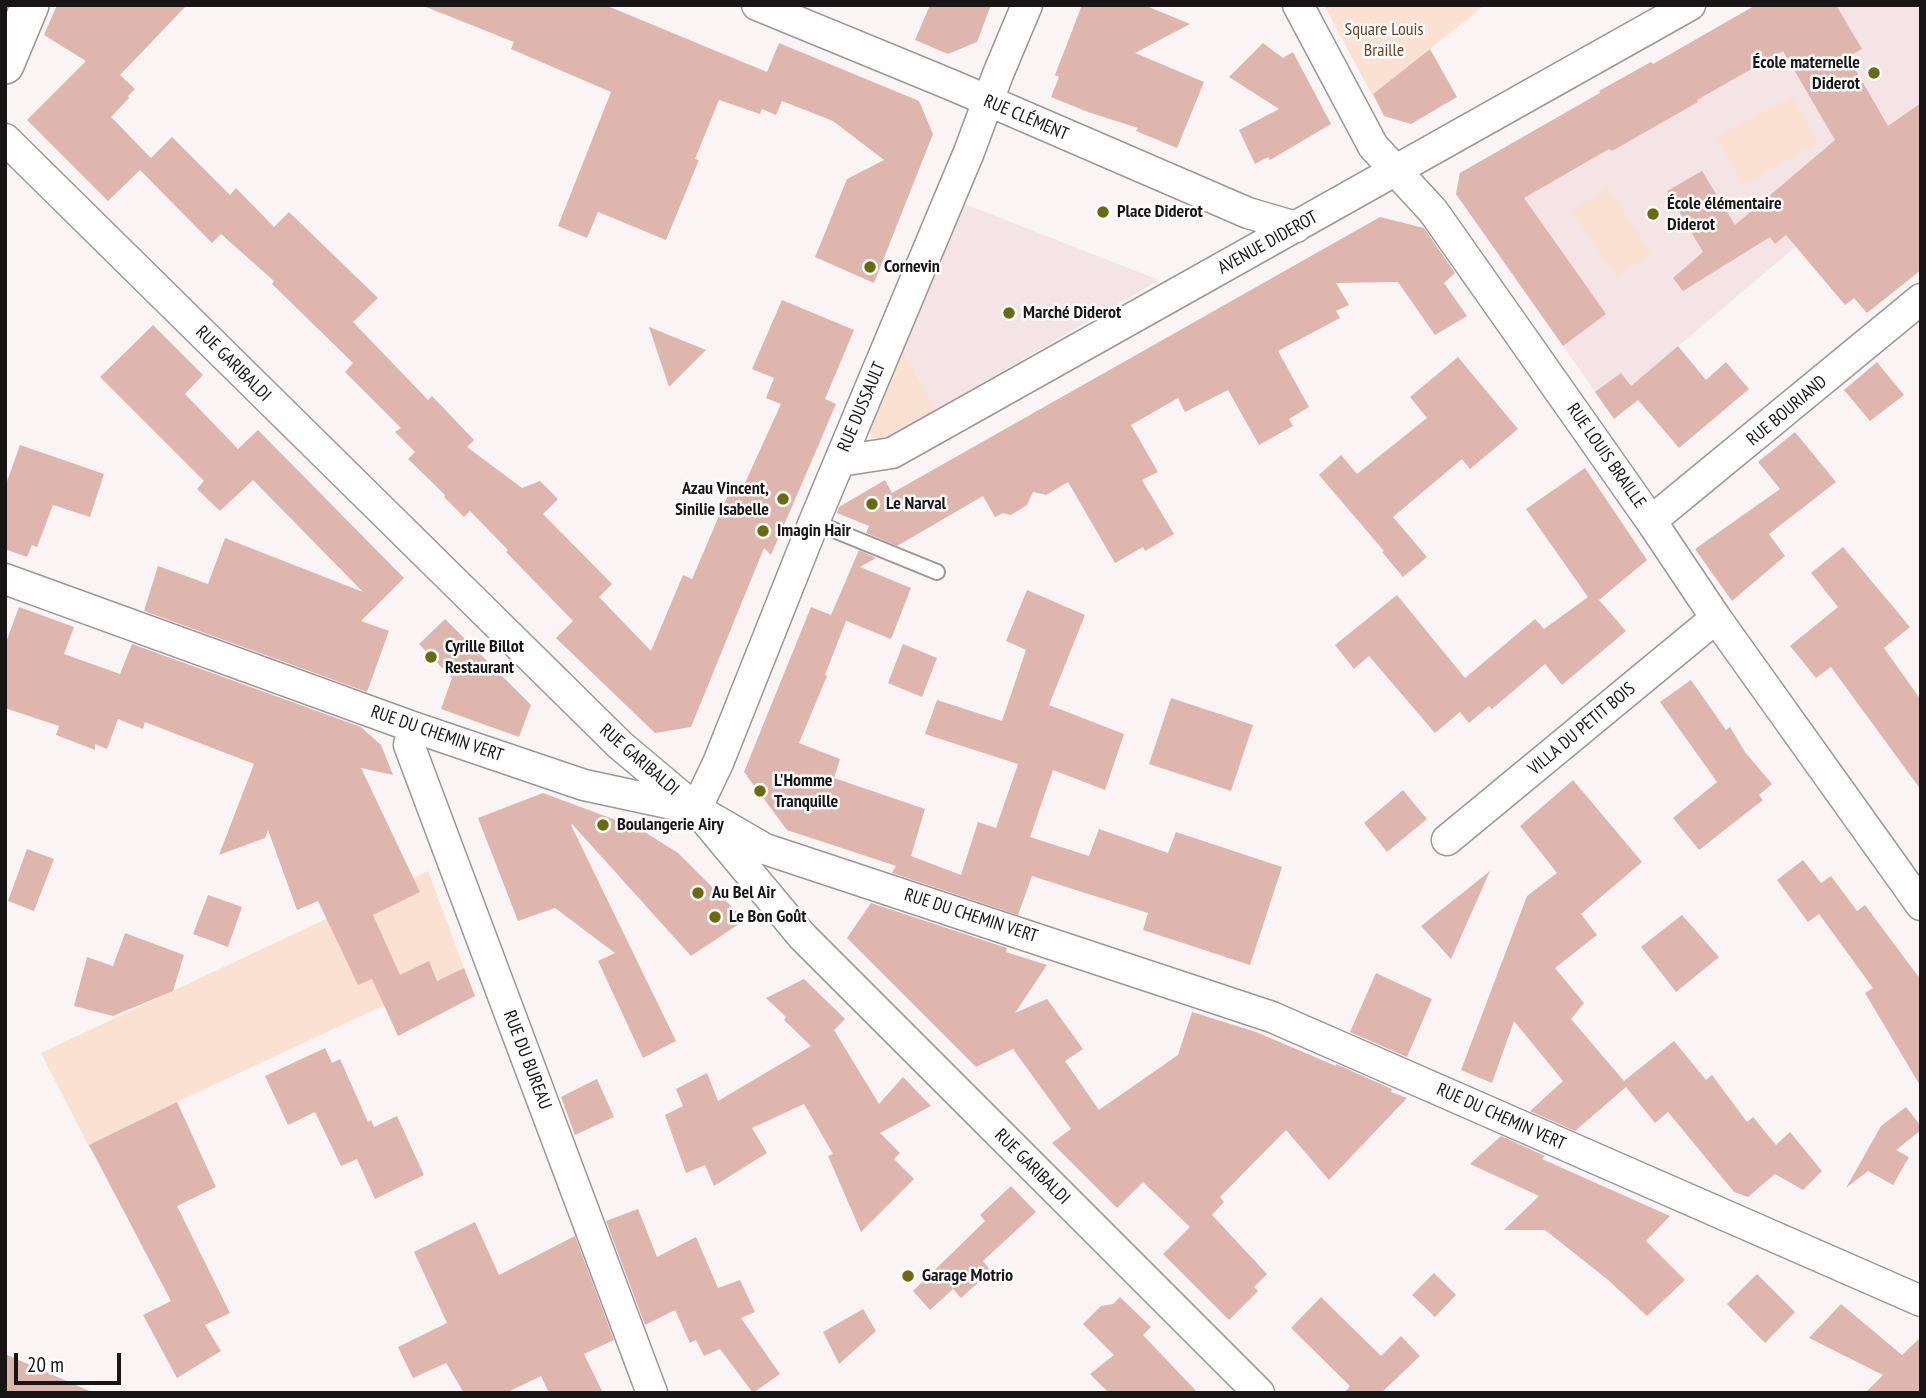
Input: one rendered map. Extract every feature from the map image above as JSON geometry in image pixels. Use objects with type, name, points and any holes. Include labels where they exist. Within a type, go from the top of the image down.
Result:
[{"type":"street","points":[[5,65],[30,5]]},
{"type":"street","name":"RUE CLÉMENT","points":[[757,5],[1248,213],[1296,227]]},
{"type":"street","name":"RUE DUSSAULT","points":[[696,809],[718,763],[1027,5]]},
{"type":"street","name":"RUE LOUIS BRAILLE","points":[[1298,5],[1373,146],[1433,211],[1716,618],[1921,905]]},
{"type":"street","name":"AVENUE DIDEROT","points":[[840,461],[892,453],[1296,227],[1671,10]]},
{"type":"street","name":"RUE GARIBALDI","points":[[5,139],[620,745],[696,809],[802,936],[1259,1393]]},
{"type":"street","name":"RUE BOURIAND","points":[[1651,522],[1921,299]]},
{"type":"street","name":"RUE DU CHEMIN VERT","points":[[5,579],[413,727],[584,785],[696,809],[765,849],[1272,1017],[1921,1301]]},
{"type":"street","name":"VILLA DU PETIT BOIS","points":[[1447,840],[1716,618]]},
{"type":"street","name":"RUE DU BUREAU","points":[[413,727],[409,745],[652,1393]]},
{"type":"lane","points":[[814,522],[937,572]]},
{"type":"shaded area","name":"École élémentaire Diderot","points":[[1756,5],[1921,5],[1921,141],[1606,407],[1456,194],[1460,173],[1599,91],[1651,62],[1653,64]]},
{"type":"shaded area","name":"Marché Diderot","points":[[962,203],[1159,280],[936,410],[902,347]]},
{"type":"green space","name":"Square Louis Braille","points":[[1324,5],[1485,5],[1372,95]]},
{"type":"green space","points":[[1792,96],[1818,143],[1743,185],[1716,137]]},
{"type":"green space","points":[[1607,188],[1651,253],[1617,277],[1572,212]]},
{"type":"green space","points":[[902,347],[936,410],[882,440],[872,438],[869,431],[871,422]]},
{"type":"green space","points":[[428,871],[464,968],[177,1102],[89,1147],[41,1053]]},
{"type":"building","points":[[57,5],[187,5],[120,75],[135,89],[111,117],[151,158],[172,137],[230,195],[236,188],[274,227],[289,212],[378,298],[353,322],[428,400],[432,396],[474,440],[467,447],[522,488],[540,481],[558,499],[543,514],[612,584],[599,597],[651,651],[683,575],[692,579],[731,488],[739,496],[781,404],[766,398],[774,378],[752,369],[782,300],[854,330],[825,399],[836,404],[771,555],[764,548],[691,727],[655,733],[556,638],[573,621],[470,511],[464,517],[408,459],[415,452],[395,432],[401,428],[345,372],[353,363],[272,284],[274,281],[221,234],[212,243],[140,170],[108,201],[27,120],[86,61],[44,35]]},
{"type":"building","points":[[605,5],[767,72],[779,43],[919,101],[933,134],[874,283],[815,257],[847,179],[884,160],[833,121],[782,101],[776,115],[762,109],[760,114],[719,100],[695,159],[699,160],[666,240],[598,212],[587,238],[558,226],[611,92],[511,49],[514,42],[426,7]]},
{"type":"building","points":[[930,5],[991,5],[977,42],[948,54],[915,40]]},
{"type":"building","points":[[1082,5],[1144,5],[1190,24],[1135,53],[1204,82],[1177,148],[1136,131],[1138,128],[1051,97],[1059,77],[1055,75]]},
{"type":"building","points":[[1756,5],[1836,5],[1862,49],[1848,57],[1888,126],[1921,103],[1921,270],[1867,313],[1854,298],[1845,305],[1786,235],[1775,244],[1770,237],[1683,291],[1673,278],[1703,252],[1667,191],[1702,171],[1735,225],[1835,140],[1783,51],[1612,151],[1609,149],[1524,198],[1606,314],[1563,346],[1456,194],[1460,173],[1600,93],[1599,91],[1651,62],[1653,64]]},
{"type":"building","points":[[1263,43],[1283,58],[1293,52],[1331,124],[1270,160],[1268,157],[1255,164],[1239,130],[1279,109],[1229,77]]},
{"type":"building","points":[[1430,49],[1457,97],[1411,124],[1384,116],[1373,94]]},
{"type":"building","points":[[1380,217],[1424,228],[1455,273],[1444,283],[1467,316],[1435,335],[1398,282],[1336,283],[1349,305],[1336,311],[1340,318],[1278,351],[1309,407],[1289,419],[1293,426],[1259,445],[1228,390],[1185,412],[1178,398],[1131,425],[1158,472],[1142,480],[1174,534],[1145,551],[1143,547],[1115,563],[1068,482],[1046,495],[1033,492],[1027,505],[1011,515],[1003,513],[995,517],[983,496],[897,546],[866,533],[869,526],[837,513],[839,507],[885,480],[892,493]]},
{"type":"building","points":[[153,325],[203,375],[185,394],[238,449],[258,430],[404,578],[361,621],[389,631],[367,692],[144,611],[158,566],[208,584],[225,538],[363,592],[253,480],[220,511],[197,489],[204,481],[100,377]]},
{"type":"building","points":[[649,327],[706,350],[669,387]]},
{"type":"building","points":[[1678,346],[1706,380],[1726,362],[1749,389],[1679,448],[1638,400],[1614,419],[1595,392],[1621,373],[1631,386]]},
{"type":"building","points":[[1458,357],[1518,429],[1470,469],[1462,459],[1393,517],[1427,557],[1403,577],[1319,475],[1341,455],[1357,474],[1427,418],[1410,397]]},
{"type":"building","points":[[1877,362],[1904,395],[1870,421],[1844,390]]},
{"type":"building","points":[[1795,432],[1836,482],[1769,534],[1785,556],[1732,601],[1695,549],[1780,489],[1758,462]]},
{"type":"building","points":[[20,445],[104,474],[90,517],[53,505],[37,547],[32,545],[27,557],[5,549],[5,487]]},
{"type":"building","points":[[1585,468],[1647,560],[1599,600],[1626,631],[1562,685],[1545,664],[1492,709],[1489,706],[1469,723],[1460,712],[1435,733],[1369,656],[1354,669],[1335,645],[1397,595],[1465,678],[1535,619],[1544,629],[1588,597],[1526,509]]},
{"type":"building","points":[[1843,547],[1910,627],[1884,648],[1921,700],[1921,790],[1831,667],[1816,678],[1790,646],[1838,607],[1811,573]]},
{"type":"building","points":[[859,550],[876,558],[860,567],[911,588],[891,639],[839,618],[846,621],[799,743],[840,759],[834,778],[925,809],[911,856],[961,875],[978,822],[996,828],[1018,764],[925,734],[937,700],[1002,721],[1026,650],[1006,641],[1027,590],[1085,615],[1049,705],[1124,734],[1105,790],[1053,770],[1030,837],[1089,856],[1099,829],[1168,853],[1176,832],[1282,867],[1250,965],[1143,930],[1148,913],[1032,876],[1018,915],[892,873],[896,866],[787,830],[744,772],[811,607],[831,615]]},
{"type":"building","points":[[19,607],[74,627],[64,654],[120,674],[132,644],[361,727],[381,745],[393,775],[361,768],[420,892],[373,915],[400,975],[429,961],[437,981],[464,968],[475,996],[398,1036],[372,979],[358,985],[318,901],[297,910],[268,830],[265,838],[219,855],[254,764],[145,722],[143,729],[118,719],[107,749],[95,744],[95,750],[56,735],[59,726],[5,708],[5,645]]},
{"type":"building","points":[[445,619],[531,705],[519,737],[441,709],[452,678],[419,644]]},
{"type":"building","points":[[903,644],[937,658],[922,697],[888,683]]},
{"type":"building","points":[[1691,680],[1726,730],[1730,727],[1745,752],[1772,784],[1759,795],[1763,800],[1699,850],[1673,818],[1717,782],[1660,702]]},
{"type":"building","points":[[1171,698],[1253,725],[1231,791],[1149,764]]},
{"type":"building","points":[[1573,780],[1642,862],[1581,914],[1597,935],[1555,968],[1584,1003],[1571,1019],[1624,1081],[1674,1041],[1706,1080],[1712,1075],[1747,1122],[1753,1117],[1776,1145],[1790,1132],[1822,1171],[1803,1190],[1775,1174],[1748,1197],[1734,1192],[1668,1112],[1655,1123],[1626,1087],[1575,1131],[1530,1111],[1563,1081],[1514,1021],[1492,1083],[1461,1070],[1527,896],[1557,873],[1520,826]]},
{"type":"building","points":[[1403,790],[1427,819],[1387,852],[1364,823]]},
{"type":"building","points":[[543,793],[640,829],[678,853],[745,920],[691,956],[571,825],[676,1041],[643,1058],[598,961],[615,953],[555,908],[518,921],[478,818]]},
{"type":"building","points":[[27,849],[54,859],[34,911],[8,901]]},
{"type":"building","points":[[1803,860],[1821,883],[1831,876],[1857,911],[1865,905],[1921,980],[1921,1087],[1865,993],[1873,988],[1819,914],[1808,922],[1777,880]]},
{"type":"building","points":[[1490,871],[1451,959],[1421,926]]},
{"type":"building","points":[[208,895],[242,907],[228,947],[193,934]]},
{"type":"building","points":[[871,903],[1007,948],[1006,952],[1047,965],[1015,1013],[1047,999],[1083,1049],[1065,1061],[1099,1110],[1178,1055],[1192,1012],[1256,1032],[1336,1064],[1407,1098],[1329,1180],[1286,1130],[1220,1197],[1224,1202],[1212,1215],[1267,1274],[1254,1287],[1258,1291],[1229,1320],[1163,1254],[1190,1227],[1143,1182],[1117,1208],[1052,1143],[1071,1129],[1013,1049],[976,1067],[847,938]]},
{"type":"building","points":[[1682,915],[1719,957],[1676,992],[1641,947]]},
{"type":"building","points":[[125,933],[184,955],[173,991],[113,1016],[74,1006],[87,957],[113,966]]},
{"type":"building","points":[[1376,973],[1432,999],[1407,1057],[1350,1032]]},
{"type":"building","points":[[804,979],[845,1019],[834,1030],[879,1104],[903,1077],[931,1106],[880,1133],[900,1153],[894,1159],[914,1179],[861,1232],[828,1156],[833,1154],[804,1104],[752,1128],[767,1153],[714,1186],[705,1165],[686,1173],[665,1115],[683,1106],[676,1089],[707,1073],[718,1101],[811,1046],[766,998]]},
{"type":"building","points":[[325,1048],[332,1063],[340,1059],[368,1122],[371,1120],[374,1127],[397,1116],[424,1175],[375,1199],[357,1159],[341,1166],[315,1112],[288,1125],[265,1076]]},
{"type":"building","points":[[597,1079],[614,1117],[575,1135],[561,1097]]},
{"type":"building","points":[[177,1102],[216,1187],[177,1206],[230,1313],[205,1325],[221,1351],[177,1378],[143,1315],[171,1301],[89,1145]]},
{"type":"building","points":[[1906,1107],[1921,1126],[1921,1130],[1896,1150],[1909,1157],[1893,1185],[1868,1171],[1846,1188],[1881,1126]]},
{"type":"building","points":[[1501,1136],[1545,1156],[1542,1159],[1670,1216],[1646,1241],[1685,1280],[1647,1316],[1607,1279],[1545,1230],[1504,1230],[1539,1196],[1470,1164]]},
{"type":"building","points":[[1011,1186],[1036,1212],[983,1261],[991,1271],[961,1298],[953,1289],[930,1310],[913,1291],[985,1221],[980,1215]]},
{"type":"building","points":[[638,1209],[657,1257],[696,1237],[718,1288],[740,1280],[755,1312],[741,1318],[780,1374],[753,1393],[720,1349],[704,1356],[696,1340],[690,1343],[675,1310],[645,1325],[606,1221]]},
{"type":"building","points":[[475,1222],[499,1275],[575,1236],[614,1340],[584,1354],[603,1393],[549,1393],[541,1376],[506,1393],[464,1393],[446,1363],[413,1378],[398,1347],[447,1323],[414,1252]]},
{"type":"building","points":[[1434,1273],[1456,1295],[1435,1317],[1412,1295]]},
{"type":"building","points":[[1757,1274],[1795,1312],[1765,1343],[1727,1304]]},
{"type":"building","points":[[1120,1297],[1151,1327],[1143,1335],[1198,1393],[1109,1393],[1090,1374],[1114,1355],[1083,1324],[1101,1306],[1113,1304]]},
{"type":"building","points":[[1321,1297],[1381,1356],[1401,1336],[1420,1356],[1381,1393],[1344,1393],[1350,1386],[1291,1328]]},
{"type":"building","points":[[1841,1304],[1902,1355],[1921,1337],[1921,1393],[1865,1393],[1883,1375],[1809,1338]]},
{"type":"building","points":[[863,1309],[876,1331],[839,1364],[823,1332]]},
{"type":"building","points":[[5,1354],[94,1393],[5,1393]]},
{"type":"place","name":"École maternelle Diderot","points":[[1874,73]]},
{"type":"place","name":"Place Diderot","points":[[1103,212]]},
{"type":"place","name":"École élémentaire Diderot","points":[[1653,214]]},
{"type":"place","name":"Cornevin","points":[[870,267]]},
{"type":"place","name":"Marché Diderot","points":[[1009,313]]},
{"type":"place","name":"Azau Vincent, Sinilie Isabelle","points":[[783,499]]},
{"type":"place","name":"Le Narval","points":[[872,504]]},
{"type":"place","name":"Imagin Hair","points":[[763,531]]},
{"type":"place","name":"Cyrille Billot Restaurant","points":[[431,657]]},
{"type":"place","name":"L'Homme Tranquille","points":[[760,791]]},
{"type":"place","name":"Boulangerie Airy","points":[[603,825]]},
{"type":"place","name":"Au Bel Air","points":[[698,893]]},
{"type":"place","name":"Le Bon Goût","points":[[715,917]]},
{"type":"place","name":"Garage Motrio","points":[[908,1276]]}]
